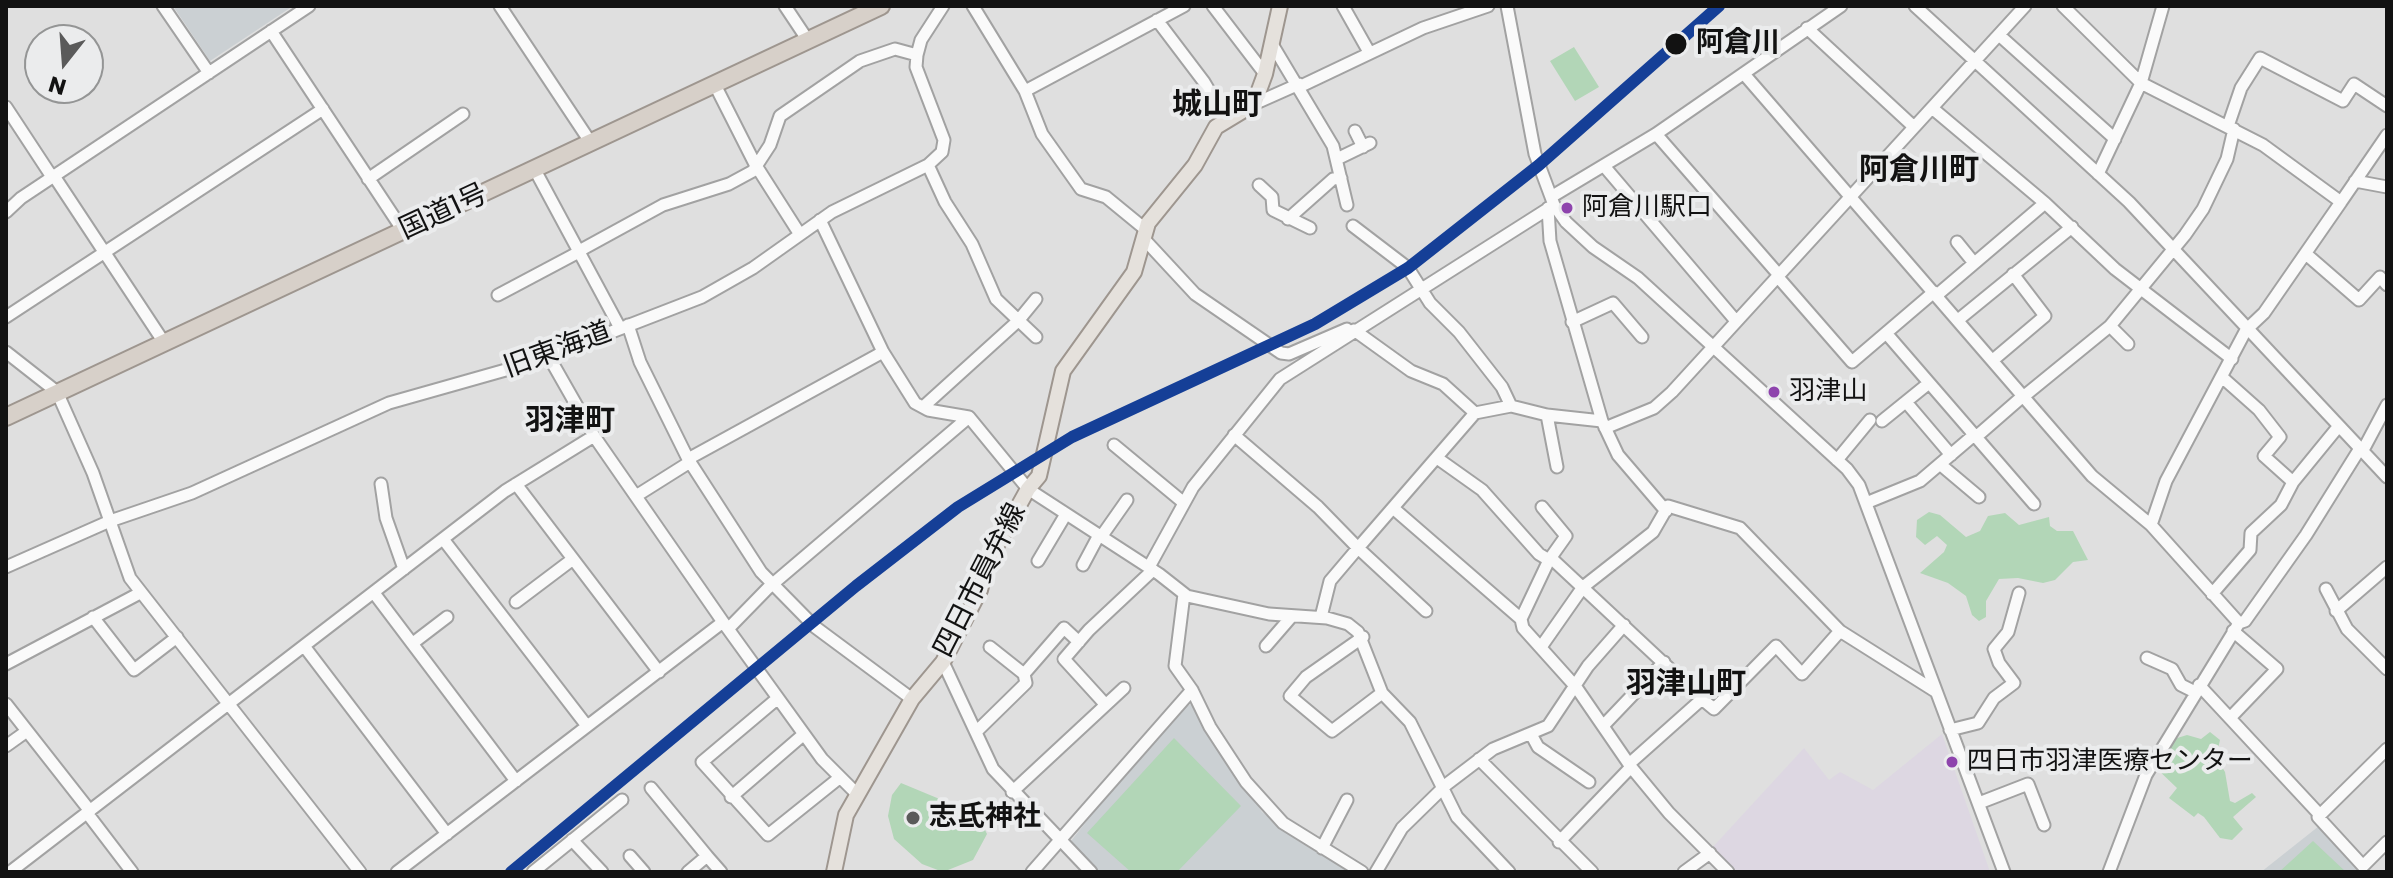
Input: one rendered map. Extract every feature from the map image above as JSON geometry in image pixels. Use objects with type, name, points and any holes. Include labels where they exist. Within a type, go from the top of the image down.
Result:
[{"type":"highway","name":"国道1号","points":[[6,417],[881,6]]},
{"type":"main road","points":[[1254,104],[1265,74],[1280,6]]},
{"type":"main road","name":"四日市員弁線","points":[[834,872],[842,828],[858,795],[912,699],[943,662],[980,590],[987,563],[1041,470],[1063,371],[1134,272],[1145,234],[1195,165],[1216,127],[1254,104]]},
{"type":"street","points":[[163,6],[209,73]]},
{"type":"street","points":[[6,212],[53,177],[309,6]]},
{"type":"street","points":[[500,6],[591,143]]},
{"type":"street","points":[[785,6],[807,39]]},
{"type":"street","points":[[943,6],[921,40],[917,55],[916,67],[944,140],[942,152],[928,165],[945,202],[972,244],[996,299],[1036,337]]},
{"type":"street","points":[[973,6],[1025,91],[1042,134],[1081,189],[1106,197],[1145,234],[1195,294],[1281,353],[1289,354],[1346,328],[1411,371],[1443,384],[1475,413]]},
{"type":"street","points":[[1025,91],[1184,6]]},
{"type":"street","points":[[1213,6],[1265,74]]},
{"type":"street","points":[[1343,6],[1369,52]]},
{"type":"street","points":[[1254,104],[1423,28],[1488,6]]},
{"type":"street","points":[[1507,6],[1520,62],[1527,121],[1551,203],[1550,241],[1604,425],[1618,455],[1666,511]]},
{"type":"street","points":[[1105,704],[1064,659],[1151,568],[1184,503],[1280,379],[1656,134],[1841,6]]},
{"type":"street","points":[[1915,6],[2098,174],[2387,477]]},
{"type":"street","points":[[1321,617],[1330,581],[1475,413],[1511,406],[1604,425],[1654,408],[2025,6]]},
{"type":"street","points":[[2063,6],[2141,83],[2263,145],[2341,202]]},
{"type":"street","points":[[2098,174],[2141,83],[2163,6]]},
{"type":"street","points":[[1157,20],[1204,82],[1226,119]]},
{"type":"street","points":[[1807,28],[1914,127]]},
{"type":"street","points":[[271,31],[404,232]]},
{"type":"street","points":[[1999,35],[2115,139]]},
{"type":"street","points":[[1272,44],[1300,85],[1339,158],[1347,205]]},
{"type":"street","points":[[498,295],[663,205],[729,184],[758,165],[780,116],[845,71],[887,50],[917,55]]},
{"type":"street","points":[[1866,503],[1920,481],[2110,326],[2173,251],[2203,209],[2227,159],[2241,88],[2260,58],[2343,101],[2354,84],[2387,106]]},
{"type":"street","points":[[1744,74],[2092,476],[2151,525],[2212,594],[2236,627],[2277,669],[2230,718]]},
{"type":"street","points":[[715,85],[799,233]]},
{"type":"street","points":[[6,107],[165,344]]},
{"type":"street","points":[[1932,108],[2045,203],[2139,290],[2232,359]]},
{"type":"street","points":[[6,317],[323,109]]},
{"type":"street","points":[[368,179],[463,114]]},
{"type":"street","points":[[1339,158],[1367,145],[1355,131]]},
{"type":"street","points":[[1656,134],[1852,362],[2045,203]]},
{"type":"street","points":[[2151,525],[2166,481],[2246,330],[2264,313],[2387,135]]},
{"type":"street","name":"旧東海道","points":[[6,567],[110,521],[192,493],[389,403],[549,357],[702,297],[753,268],[820,220],[928,165]]},
{"type":"street","points":[[1604,166],[1736,321]]},
{"type":"street","points":[[535,170],[579,252],[624,326],[689,460],[772,586],[815,627],[912,699]]},
{"type":"street","points":[[1288,219],[1333,179],[1341,178]]},
{"type":"street","points":[[2355,181],[2387,187]]},
{"type":"street","points":[[1259,185],[1272,197],[1273,210],[1310,228]]},
{"type":"street","points":[[1551,203],[1585,241],[1638,278],[1837,460],[1859,485],[2004,872]]},
{"type":"street","points":[[820,220],[883,352],[915,403],[969,417],[1028,489],[1151,568],[1184,594],[1292,616],[1321,617],[1348,624],[1363,637],[1382,693],[1410,722],[1441,791],[1457,817],[1509,872]]},
{"type":"street","points":[[1353,226],[1408,268],[1420,289],[1502,387],[1511,406]]},
{"type":"street","points":[[1958,320],[2072,227]]},
{"type":"street","points":[[1957,242],[1974,263]]},
{"type":"street","points":[[2306,254],[2359,300],[2380,277],[2387,285]]},
{"type":"street","points":[[1993,360],[2045,316],[2013,274]]},
{"type":"street","points":[[923,407],[1018,321],[1036,299]]},
{"type":"street","points":[[1572,322],[1613,303],[1642,337]]},
{"type":"street","points":[[2110,326],[2128,344]]},
{"type":"street","points":[[1886,333],[2034,504]]},
{"type":"street","points":[[6,352],[57,392],[130,578],[140,593],[360,872]]},
{"type":"street","points":[[636,496],[689,460],[883,352]]},
{"type":"street","points":[[549,357],[594,436],[725,625],[838,779],[858,795]]},
{"type":"street","points":[[2223,378],[2259,410],[2280,437],[2264,456],[2293,482]]},
{"type":"street","points":[[1837,460],[1876,421],[1929,383]]},
{"type":"street","points":[[1906,402],[1951,455]]},
{"type":"street","points":[[2109,872],[2146,775],[2197,689],[2236,627],[2245,621],[2306,535],[2387,405]]},
{"type":"street","points":[[1547,415],[1557,467]]},
{"type":"street","points":[[397,872],[725,625],[969,417]]},
{"type":"street","points":[[2212,594],[2250,550],[2251,533],[2281,505],[2293,482],[2338,427]]},
{"type":"street","points":[[1234,435],[1318,507],[1426,611]]},
{"type":"street","points":[[10,872],[516,484],[594,436]]},
{"type":"street","points":[[1114,445],[1184,503]]},
{"type":"street","points":[[1437,458],[1482,490],[1539,554],[1550,559],[1583,587],[1714,709],[1776,646],[1802,674],[1840,631]]},
{"type":"street","points":[[1941,465],[1979,497]]},
{"type":"street","points":[[381,484],[386,518],[404,569]]},
{"type":"street","points":[[516,484],[659,672]]},
{"type":"street","points":[[1083,565],[1127,500]]},
{"type":"street","points":[[1541,647],[1583,587],[1653,532],[1668,506],[1740,528],[1840,631],[1935,691]]},
{"type":"street","points":[[1521,619],[1550,559],[1566,536],[1542,507]]},
{"type":"street","points":[[1393,508],[1521,619],[1523,628],[1576,687],[1630,766],[1728,872]]},
{"type":"street","points":[[1038,561],[1066,514]]},
{"type":"street","points":[[443,539],[587,726]]},
{"type":"street","points":[[516,602],[573,559]]},
{"type":"street","points":[[2336,611],[2387,567]]},
{"type":"street","points":[[2326,589],[2347,629],[2385,662]]},
{"type":"street","points":[[6,664],[140,593]]},
{"type":"street","points":[[374,593],[516,781]]},
{"type":"street","points":[[1950,730],[1978,723],[1994,698],[2014,683],[1999,663],[1994,649],[2008,632],[2019,593]]},
{"type":"street","points":[[1184,594],[1175,666],[1192,690],[1210,727],[1246,782],[1283,823],[1362,872]]},
{"type":"street","points":[[1266,646],[1292,616]]},
{"type":"street","points":[[93,617],[134,670],[177,637]]},
{"type":"street","points":[[413,643],[447,617]]},
{"type":"street","points":[[1376,872],[1402,828],[1441,791],[1493,749],[1548,726],[1588,666],[1624,625]]},
{"type":"street","points":[[1024,674],[1064,628],[1079,642]]},
{"type":"street","points":[[1363,637],[1306,677],[1290,696],[1332,731],[1382,693]]},
{"type":"street","points":[[304,646],[447,834]]},
{"type":"street","points":[[976,732],[1026,683],[1024,674],[990,647]]},
{"type":"street","points":[[2147,658],[2172,669],[2181,685],[2197,689],[2230,718],[2320,815],[2318,817],[2365,869],[2387,842]]},
{"type":"street","points":[[943,662],[993,769],[1091,872]]},
{"type":"street","points":[[1603,726],[1664,662]]},
{"type":"street","points":[[1012,792],[1124,688]]},
{"type":"street","points":[[1032,872],[1192,690]]},
{"type":"street","points":[[778,698],[702,762],[768,835],[838,779]]},
{"type":"street","points":[[1559,842],[1630,766],[1702,699]]},
{"type":"street","points":[[6,704],[132,872]]},
{"type":"street","points":[[6,746],[27,731]]},
{"type":"street","points":[[731,797],[804,734]]},
{"type":"street","points":[[1531,734],[1538,747],[1589,782]]},
{"type":"street","points":[[2320,815],[2387,749]]},
{"type":"street","points":[[1479,759],[1592,872]]},
{"type":"street","points":[[1979,803],[2028,784],[2044,825]]},
{"type":"street","points":[[651,788],[721,872]]},
{"type":"street","points":[[533,872],[622,800]]},
{"type":"street","points":[[1322,848],[1347,800]]},
{"type":"street","points":[[572,840],[602,872]]},
{"type":"street","points":[[1685,872],[1710,853]]},
{"type":"street","points":[[630,856],[644,872]]},
{"type":"street","points":[[688,872],[707,856]]},
{"type":"shaded area","points":[[173,6],[293,6],[210,61]]},
{"type":"shaded area","points":[[1193,703],[1262,812],[1302,842],[1352,872],[1100,872],[1071,841],[1138,756],[1178,711]]},
{"type":"shaded area","name":"四日市羽津医療センター","points":[[1942,734],[1990,872],[1734,872],[1711,849],[1804,748],[1829,780],[1840,772],[1873,790]]},
{"type":"shaded area","points":[[2319,826],[2364,872],[2261,872]]},
{"type":"green space","points":[[1574,47],[1599,87],[1575,101],[1550,61]]},
{"type":"green space","points":[[1929,512],[1940,515],[1966,537],[1980,531],[1988,516],[2005,513],[2019,525],[2049,517],[2050,526],[2057,531],[2073,531],[2088,560],[2073,562],[2055,580],[2043,583],[2018,578],[1999,579],[1986,601],[1986,617],[1979,621],[1972,615],[1966,596],[1948,583],[1920,573],[1944,552],[1947,545],[1937,536],[1925,545],[1916,537],[1917,520]]},
{"type":"green space","points":[[2210,732],[2220,740],[2216,757],[2225,772],[2230,801],[2235,803],[2252,793],[2256,797],[2233,817],[2243,829],[2232,840],[2220,838],[2204,817],[2198,813],[2194,817],[2169,798],[2177,788],[2155,767],[2174,739],[2187,735],[2201,739]]},
{"type":"green space","points":[[1174,738],[1241,806],[1177,872],[1131,872],[1087,833]]},
{"type":"green space","points":[[901,783],[954,805],[982,824],[987,834],[973,860],[943,872],[922,864],[894,839],[888,816],[892,795]]},
{"type":"green space","points":[[2313,841],[2346,872],[2279,872]]},
{"type":"transit line","points":[[511,872],[856,586],[958,507],[1072,437],[1315,324],[1408,268],[1539,165],[1719,6]]},
{"type":"place","name":"阿倉川","points":[[1676,44]]},
{"type":"place","name":"阿倉川駅口","points":[[1567,208]]},
{"type":"place","name":"羽津山","points":[[1774,392]]},
{"type":"place","name":"四日市羽津医療センター","points":[[1952,762]]},
{"type":"place","name":"志氐神社","points":[[913,818]]},
{"type":"district","name":"城山町","points":[[1217,106]]},
{"type":"district","name":"阿倉川町","points":[[1919,171]]},
{"type":"district","name":"羽津町","points":[[570,422]]},
{"type":"district","name":"羽津山町","points":[[1686,685]]}]
